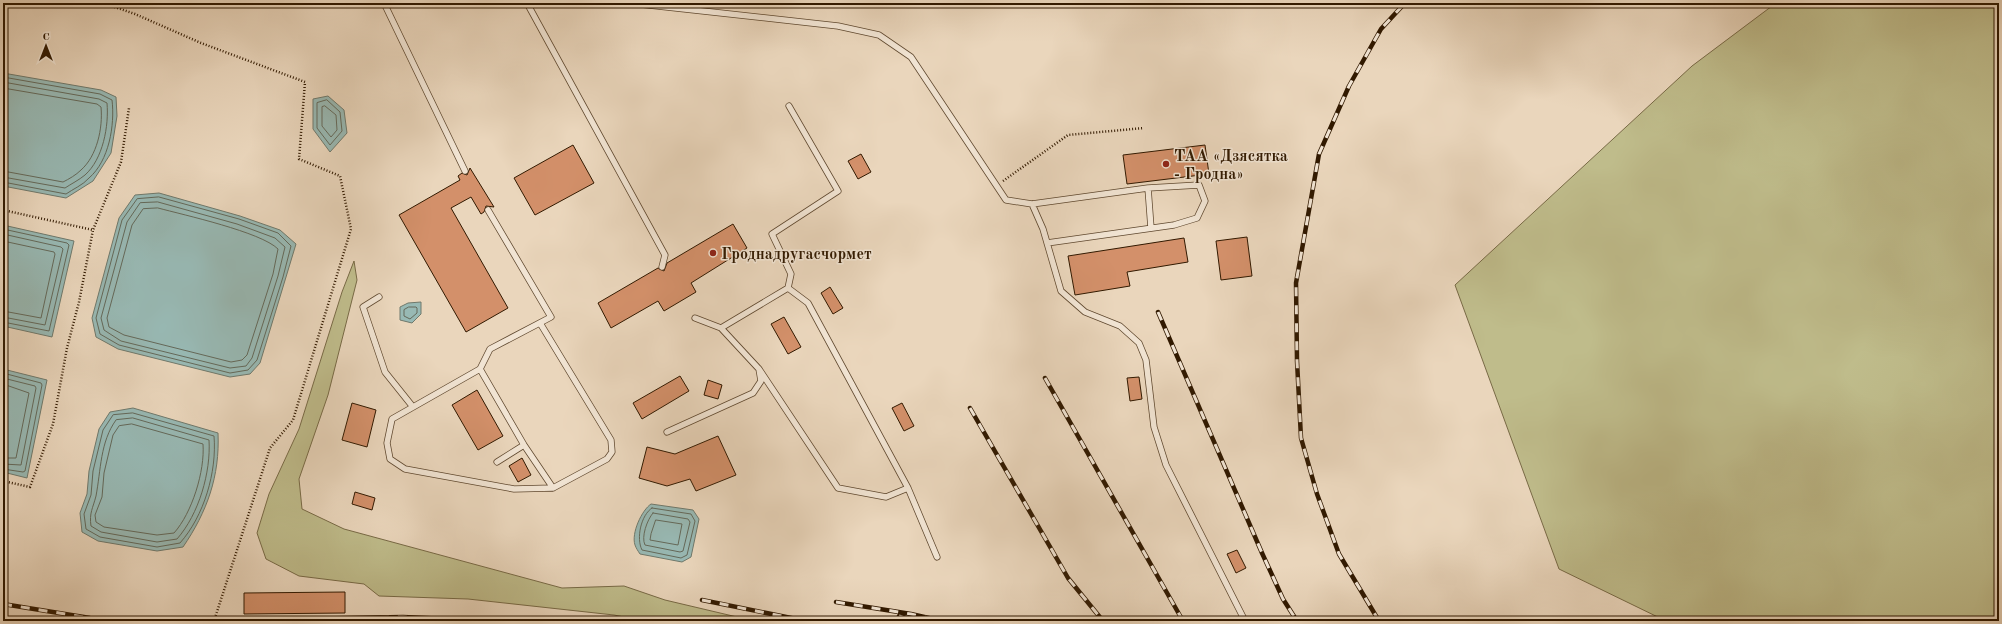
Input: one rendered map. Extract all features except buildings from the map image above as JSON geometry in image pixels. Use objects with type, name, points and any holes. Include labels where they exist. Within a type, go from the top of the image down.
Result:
[{"type":"lane","points":[[384,3],[465,171]]},
{"type":"lane","points":[[527,3],[665,255],[662,267]]},
{"type":"lane","points":[[630,3],[838,26],[879,35],[911,57],[1006,200],[1032,204],[1063,198],[1148,188],[1199,185],[1204,201],[1198,218],[1174,225],[1047,243]]},
{"type":"lane","points":[[721,328],[788,288],[791,274],[772,234],[838,191],[789,106]]},
{"type":"lane","points":[[1148,188],[1152,228]]},
{"type":"lane","points":[[1032,204],[1043,229],[1061,291],[1085,312],[1120,326],[1139,343],[1146,360],[1154,427],[1166,465],[1245,621]]},
{"type":"lane","points":[[488,210],[551,317],[490,349],[480,369],[392,419],[386,443],[390,460],[405,469],[514,490],[553,488],[607,459],[612,452],[611,440],[540,323]]},
{"type":"lane","points":[[788,288],[808,303],[908,488],[937,557]]},
{"type":"lane","points":[[379,297],[363,307],[385,372],[413,407]]},
{"type":"lane","points":[[695,318],[721,328],[759,369],[838,488],[886,497],[908,488]]},
{"type":"lane","points":[[480,369],[524,445],[553,488]]},
{"type":"lane","points":[[667,432],[753,394],[761,381],[759,369]]},
{"type":"lane","points":[[496,462],[524,445]]},
{"type":"lane","points":[[3,618],[9,621]]},
{"type":"path","points":[[103,3],[135,14],[201,43],[305,82],[299,159],[340,176],[351,229],[294,420],[270,448],[214,621]]},
{"type":"path","points":[[3,481],[30,487],[53,424],[67,348],[79,302],[93,230],[121,162],[129,108]]},
{"type":"path","points":[[996,186],[1068,135],[1144,128]]},
{"type":"path","points":[[3,210],[93,230]]},
{"type":"shaded area","points":[[1776,3],[1999,3],[1999,621],[1666,621],[1559,569],[1455,285],[1692,66]]},
{"type":"shaded area","points":[[354,261],[357,280],[328,395],[299,479],[302,509],[344,529],[562,588],[624,586],[665,600],[754,621],[644,621],[614,615],[468,599],[379,596],[364,584],[299,576],[266,559],[257,533],[269,494],[299,429],[342,292]]},
{"type":"water","points":[[3,73],[101,90],[116,97],[117,116],[111,153],[93,181],[66,198],[3,186]]},
{"type":"water","points":[[328,96],[344,110],[347,133],[330,152],[313,129],[313,99]]},
{"type":"water","points":[[159,193],[240,216],[280,230],[296,244],[260,363],[250,374],[230,377],[118,349],[96,337],[92,318],[119,218],[135,195]]},
{"type":"water","points":[[3,225],[74,241],[52,337],[3,326]]},
{"type":"water","points":[[421,302],[421,314],[412,323],[400,320],[400,307],[408,303]]},
{"type":"water","points":[[3,369],[47,380],[27,478],[3,472]]},
{"type":"water","points":[[133,408],[218,433],[217,464],[210,493],[199,520],[183,547],[157,551],[98,541],[82,532],[80,513],[87,494],[89,471],[99,429],[110,412]]},
{"type":"water","points":[[651,504],[693,510],[699,519],[691,557],[682,562],[640,554],[636,548],[634,540],[636,528],[644,511]]},
{"type":"railway","points":[[1379,621],[1339,554],[1317,494],[1301,438],[1297,361],[1296,283],[1319,154],[1349,86],[1381,29],[1405,3]]},
{"type":"railway","points":[[1158,312],[1262,553],[1283,599],[1297,621]]},
{"type":"railway","points":[[1045,378],[1183,621]]},
{"type":"railway","points":[[970,408],[1068,578],[1103,621]]},
{"type":"railway","points":[[702,600],[806,621]]},
{"type":"railway","points":[[836,602],[911,614],[942,621]]},
{"type":"railway","points":[[3,604],[90,618],[241,620],[403,617],[494,621]]},
{"type":"railway","points":[[899,616],[914,621]]},
{"type":"place","name":"ТАА «Дзясятка - Гродна»","points":[[1166,164]]},
{"type":"place","name":"Гроднадругасчормет","points":[[713,253]]}]
